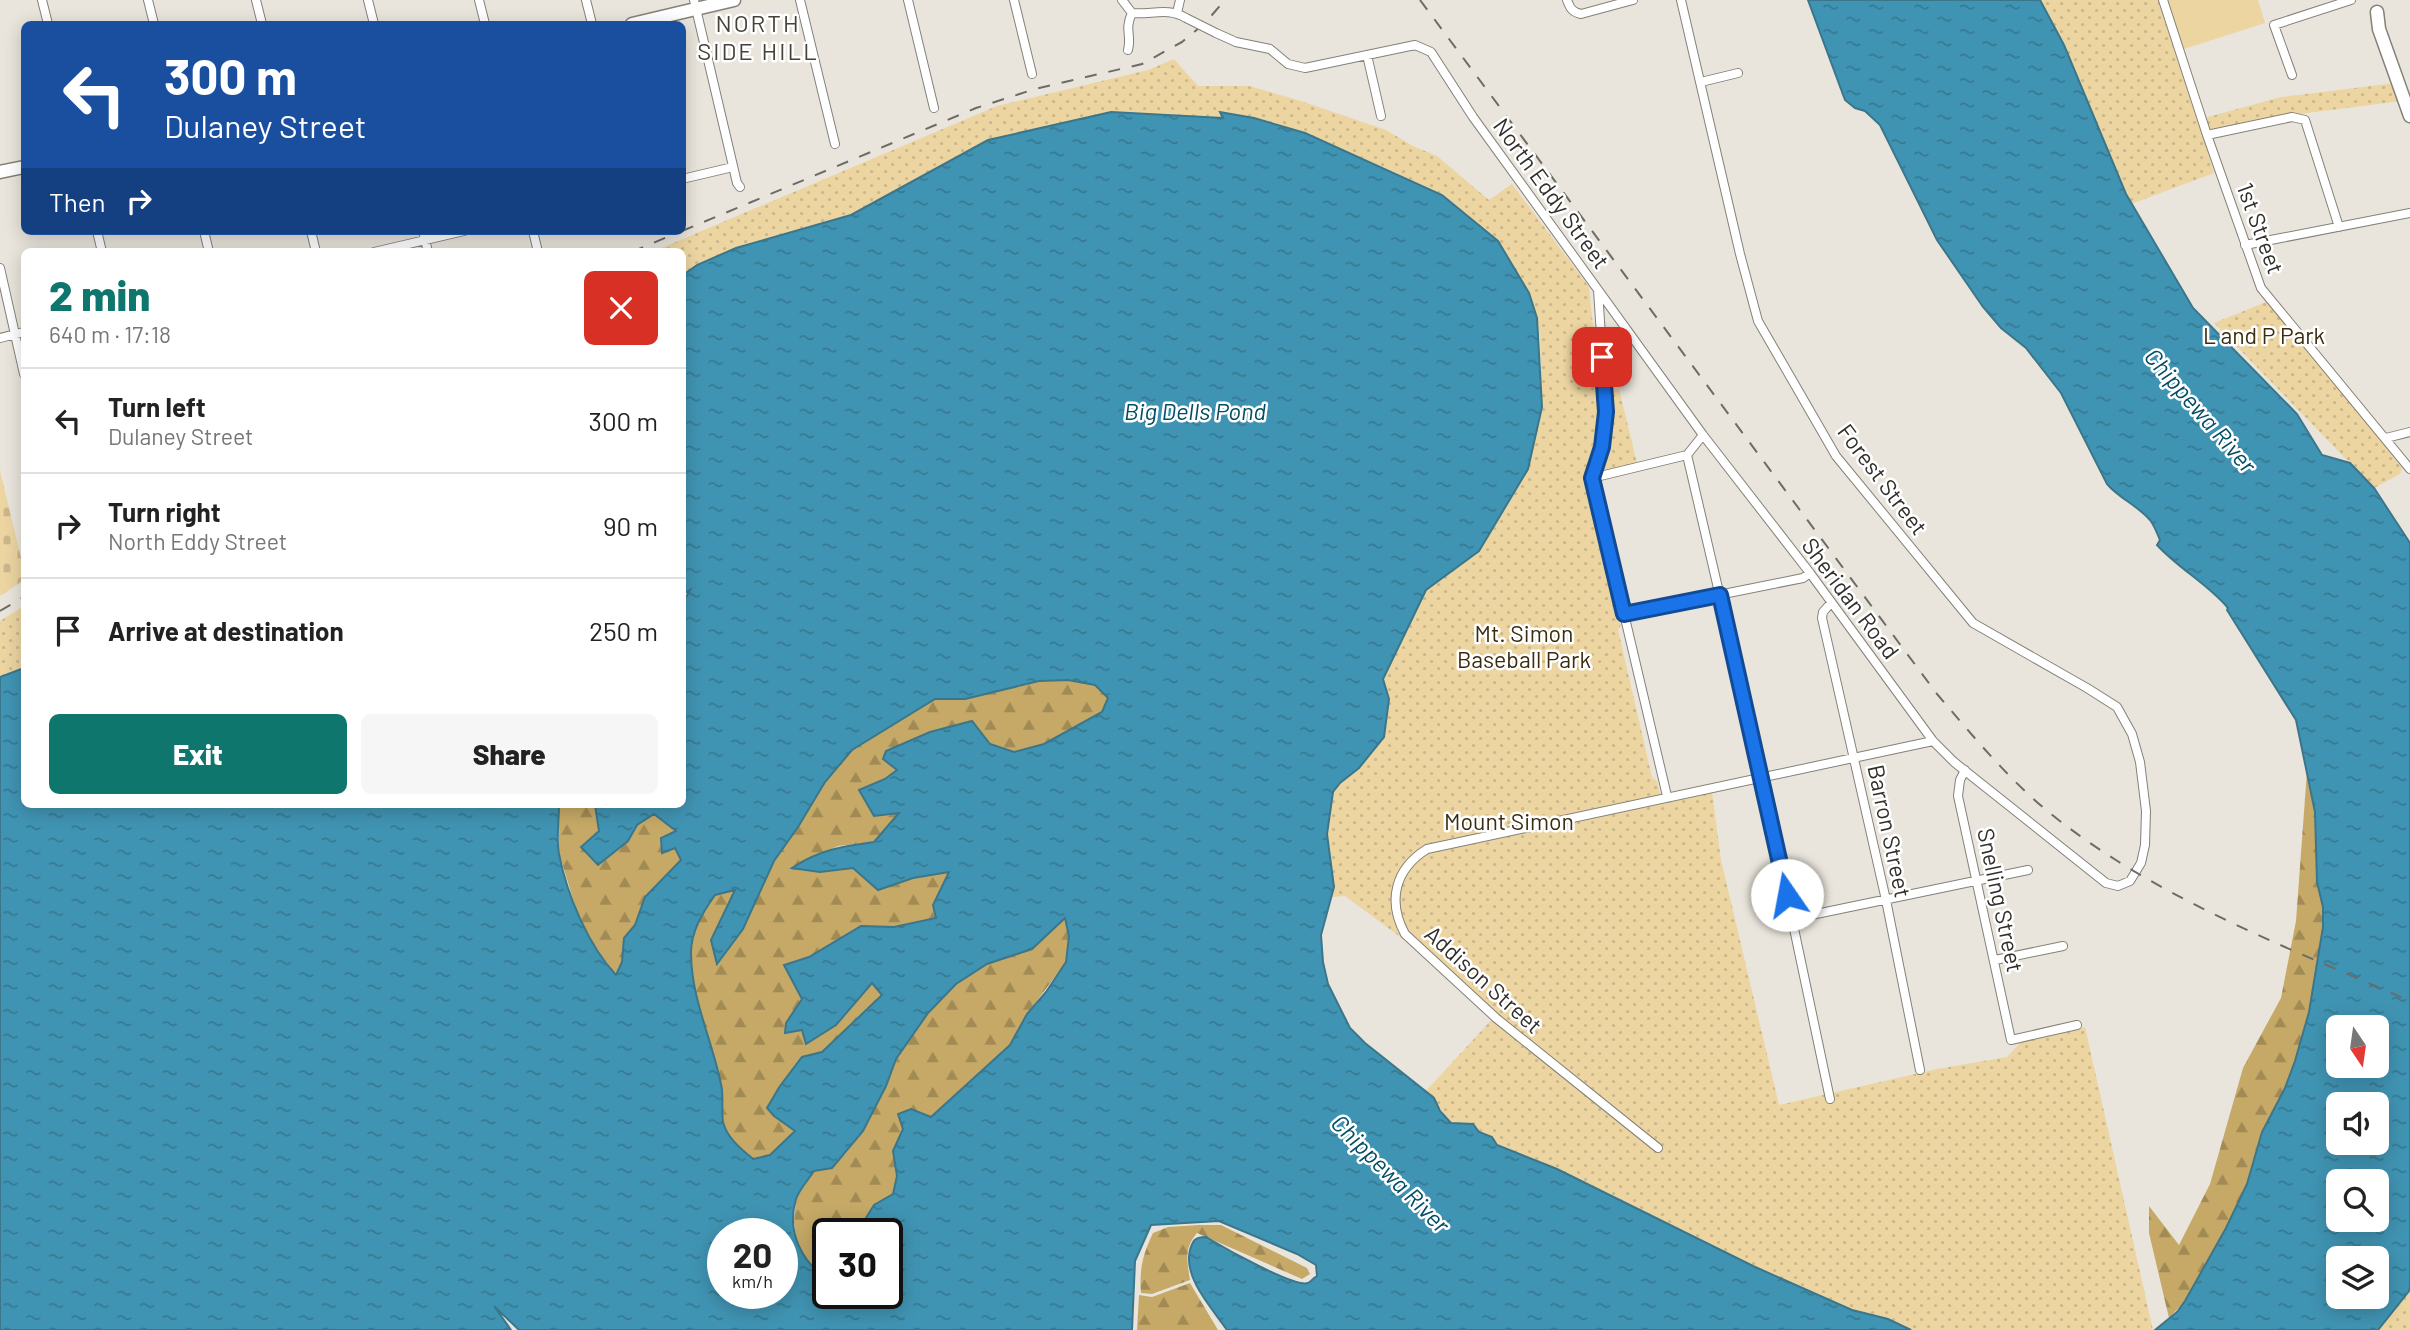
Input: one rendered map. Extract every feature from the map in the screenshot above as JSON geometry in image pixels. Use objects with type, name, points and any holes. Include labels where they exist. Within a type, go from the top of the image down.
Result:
[{"type":"main road","points":[[641,21],[695,4],[734,0]]},
{"type":"main road","points":[[2375,6],[2410,96]]},
{"type":"main road","points":[[2375,6],[2379,29],[2410,116]]},
{"type":"main road","points":[[0,173],[21,168]]},
{"type":"street","points":[[42,0],[47,21]]},
{"type":"street","points":[[148,0],[153,21]]},
{"type":"street","points":[[256,0],[261,21]]},
{"type":"street","points":[[368,0],[373,21]]},
{"type":"street","points":[[479,0],[484,21]]},
{"type":"street","points":[[586,0],[591,21]]},
{"type":"street","points":[[800,0],[835,144]]},
{"type":"street","points":[[908,0],[934,108]]},
{"type":"street","points":[[1014,0],[1032,74]]},
{"type":"street","points":[[1122,0],[1132,13]]},
{"type":"street","points":[[1132,13],[1177,13],[1180,0]]},
{"type":"street","points":[[1567,0],[1575,13],[1581,14],[1633,0]]},
{"type":"street","name":"Forest Street","points":[[1681,0],[1758,321],[1836,456],[1973,623],[2117,707],[2132,734],[2140,762],[2146,811],[2145,845],[2134,877],[2125,885],[2118,886]]},
{"type":"street","name":"1st Street","points":[[2163,0],[2261,288],[2410,469]]},
{"type":"street","points":[[2292,75],[2274,25],[2351,0]]},
{"type":"street","points":[[695,4],[740,187]]},
{"type":"street","points":[[1128,50],[1127,24],[1132,13]]},
{"type":"street","name":"North Eddy Street","points":[[1177,13],[1236,42],[1270,49],[1288,64],[1305,68],[1415,45],[1431,52],[1473,117],[1598,287],[1606,412],[1602,447],[1592,478]]},
{"type":"street","points":[[1367,55],[1381,116]]},
{"type":"street","points":[[1700,82],[1738,73]]},
{"type":"street","points":[[2207,135],[2291,117],[2305,120],[2339,227]]},
{"type":"street","points":[[686,178],[733,167]]},
{"type":"street","points":[[2245,245],[2410,213]]},
{"type":"street","points":[[386,248],[424,236]]},
{"type":"street","points":[[0,268],[20,333],[0,338]]},
{"type":"street","name":"Sheridan Road","points":[[1598,287],[1703,435],[1810,573],[1933,741],[1965,770],[2106,883],[2118,886]]},
{"type":"street","points":[[2386,439],[2410,432]]},
{"type":"street","points":[[1667,796],[1592,478],[1688,455],[1703,435]]},
{"type":"street","points":[[1688,455],[1762,777],[1830,1099]]},
{"type":"street","points":[[1624,614],[1802,578],[1810,573]]},
{"type":"street","name":"Barron Street","points":[[1831,603],[1823,612],[1822,618],[1886,900],[1920,1070]]},
{"type":"street","name":"Addison Street","points":[[1658,1148],[1496,1018],[1405,934],[1399,922],[1396,892],[1405,867],[1427,849],[1933,741]]},
{"type":"street","name":"Snelling Street","points":[[1965,770],[1960,780],[1958,796],[2011,1040],[2077,1025]]},
{"type":"street","points":[[1793,919],[2028,870]]},
{"type":"street","points":[[1995,960],[2063,946]]},
{"type":"green space","points":[[2040,0],[2158,0],[2197,120],[2281,97],[2395,83],[2401,101],[2292,115],[2202,134],[2214,173],[2131,204],[2064,45]]},
{"type":"green space","points":[[2167,0],[2258,0],[2265,23],[2184,49]]},
{"type":"green space","name":"Mount Simon","points":[[1174,59],[1198,86],[1249,86],[1386,130],[1437,156],[1489,200],[1512,184],[1589,287],[1600,392],[1619,389],[1637,463],[1589,474],[1589,489],[1599,529],[1596,535],[1614,606],[1618,609],[1621,625],[1618,630],[1652,777],[1657,781],[1662,802],[1712,792],[1721,860],[1779,1105],[1937,1069],[2007,1057],[2021,1042],[2085,1027],[2153,1330],[1911,1330],[1888,1319],[1852,1310],[1752,1266],[1557,1169],[1497,1145],[1492,1137],[1479,1132],[1473,1124],[1451,1123],[1426,1091],[1496,1015],[1408,933],[1403,939],[1345,896],[1332,897],[1334,887],[1327,834],[1333,792],[1384,737],[1389,699],[1383,679],[1420,600],[1426,590],[1479,551],[1528,469],[1542,406],[1540,338],[1529,293],[1498,241],[1442,195],[1305,133],[1224,118],[988,140],[851,215],[736,248],[697,265],[686,273],[686,248],[661,248],[997,106],[1148,70]]},
{"type":"green space","name":"L and P Park","points":[[2271,300],[2402,468],[2400,474],[2374,488],[2214,323]]},
{"type":"green space","points":[[0,471],[21,558],[21,582],[0,596]]},
{"type":"green space","points":[[21,608],[21,669],[0,677],[0,621]]},
{"type":"green space","points":[[1068,680],[1095,685],[1108,698],[1102,712],[1044,744],[1014,752],[990,744],[897,769],[885,779],[859,790],[874,816],[900,812],[874,842],[838,846],[793,867],[820,872],[853,868],[878,890],[913,878],[950,871],[934,905],[937,918],[894,927],[861,926],[809,957],[784,965],[802,999],[786,1023],[786,1033],[802,1030],[873,983],[882,995],[822,1052],[802,1057],[767,1108],[774,1116],[796,1130],[770,1155],[753,1159],[735,1143],[725,1128],[721,1084],[694,986],[691,953],[693,937],[698,922],[711,901],[715,895],[736,890],[711,940],[743,929],[774,861],[825,782],[852,750],[934,699],[965,699],[1039,681]]},
{"type":"green space","points":[[2307,771],[2315,812],[2317,882],[2323,907],[2323,927],[2309,1012],[2285,1088],[2262,1132],[2247,1184],[2185,1301],[2169,1318],[2149,1233],[2149,1206],[2179,1245],[2210,1184],[2243,1068],[2281,998],[2296,921]]},
{"type":"green space","points":[[559,808],[595,808],[599,831],[598,865],[628,841],[637,825],[654,813],[676,831],[662,852],[675,847],[681,860],[645,897],[635,925],[624,938],[622,962],[616,976],[584,931],[559,853]]},
{"type":"green space","points":[[1065,917],[1069,936],[1066,962],[1027,1014],[1010,1045],[931,1118],[911,1109],[893,1151],[897,1176],[893,1194],[874,1205],[866,1218],[812,1218],[812,1267],[798,1248],[798,1218],[794,1218],[796,1199],[814,1171],[845,1154],[863,1131],[886,1086],[896,1059],[928,1013],[956,984],[987,964],[1032,949]]},
{"type":"green space","points":[[1221,1225],[1307,1268],[1310,1274],[1302,1279],[1197,1233],[1188,1249],[1190,1280],[1152,1294],[1141,1293],[1142,1262],[1153,1233],[1168,1227]]},
{"type":"green space","points":[[1190,1283],[1218,1330],[1137,1330],[1139,1295],[1152,1297]]},
{"type":"green space","points":[[2410,1286],[2410,1330],[2378,1330],[2409,1291]]},
{"type":"water","name":"Chippewa River","points":[[1808,0],[2040,0],[2064,45],[2126,194],[2193,308],[2297,414],[2322,455],[2350,463],[2374,488],[2410,543],[2410,1286],[2409,1291],[2378,1330],[2155,1330],[2177,1312],[2185,1301],[2226,1228],[2247,1184],[2262,1132],[2285,1088],[2309,1012],[2323,927],[2323,907],[2317,882],[2315,812],[2296,720],[2228,608],[2157,545],[2160,540],[2150,520],[2107,484],[2061,393],[2026,348],[2001,328],[1983,307],[1937,240],[1880,125],[1865,111],[1855,108],[1845,100]]},
{"type":"water","name":"Big Dells Pond","points":[[1111,112],[1223,118],[1220,112],[1254,118],[1305,133],[1442,195],[1498,241],[1529,293],[1537,318],[1542,407],[1528,469],[1479,551],[1426,590],[1383,679],[1389,699],[1384,737],[1359,768],[1333,792],[1327,834],[1334,887],[1321,935],[1328,984],[1350,1028],[1434,1098],[1440,1111],[1451,1123],[1473,1124],[1479,1132],[1492,1137],[1497,1145],[1557,1169],[1753,1266],[1852,1310],[1888,1319],[1911,1330],[1227,1330],[1200,1292],[1191,1271],[1190,1250],[1197,1238],[1206,1237],[1257,1265],[1300,1283],[1308,1283],[1317,1276],[1316,1265],[1297,1254],[1219,1221],[1151,1225],[1135,1261],[1132,1330],[519,1330],[494,1306],[511,1330],[0,1330],[0,677],[21,669],[21,808],[559,808],[558,848],[567,886],[596,949],[616,975],[622,962],[624,938],[635,925],[645,897],[681,860],[675,848],[662,853],[661,838],[676,831],[654,814],[637,825],[628,841],[598,865],[581,847],[599,831],[595,808],[686,808],[686,597],[690,590],[686,592],[686,273],[697,265],[736,248],[851,215],[988,140]],"holes":[[[1068,680],[1095,685],[1108,698],[1102,712],[1044,744],[1014,752],[990,744],[972,721],[930,732],[886,751],[883,759],[897,770],[885,779],[859,790],[874,816],[899,813],[874,842],[821,853],[792,868],[820,872],[853,868],[878,890],[913,878],[949,872],[933,905],[936,918],[894,927],[861,926],[809,957],[784,965],[802,999],[786,1023],[785,1033],[802,1030],[806,1044],[836,1025],[872,983],[882,995],[822,1052],[802,1057],[767,1108],[795,1131],[770,1155],[753,1159],[735,1143],[725,1128],[721,1084],[694,986],[691,953],[693,937],[698,922],[715,895],[735,890],[711,940],[717,964],[743,929],[774,861],[825,782],[852,750],[935,699],[965,699],[1039,681]],[[1065,918],[1069,936],[1066,962],[1027,1014],[1010,1045],[931,1117],[911,1109],[898,1114],[903,1129],[893,1151],[897,1176],[893,1194],[874,1205],[866,1218],[903,1218],[903,1309],[812,1309],[812,1265],[798,1245],[798,1309],[707,1309],[707,1218],[793,1218],[799,1192],[814,1171],[832,1168],[863,1131],[886,1086],[896,1059],[928,1013],[956,984],[987,964],[1032,949]]]},
{"type":"railway","points":[[686,229],[976,108],[1035,89],[1142,64],[1182,42],[1205,23],[1225,0]]},
{"type":"railway","points":[[1420,0],[1937,694],[2006,772],[2035,801],[2092,844],[2179,896],[2270,941],[2410,1001]]},
{"type":"railway","points":[[641,248],[672,235]]},
{"type":"railway","points":[[0,611],[21,599]]},
{"type":"district","name":"NORTH SIDE HILL","points":[[758,36]]},
{"type":"route","points":[[1602,357],[1606,412],[1602,447],[1592,478],[1624,614],[1720,595],[1787,895]]},
{"type":"park label","name":"Mt. Simon Baseball Park","points":[[1524,646]]}]
